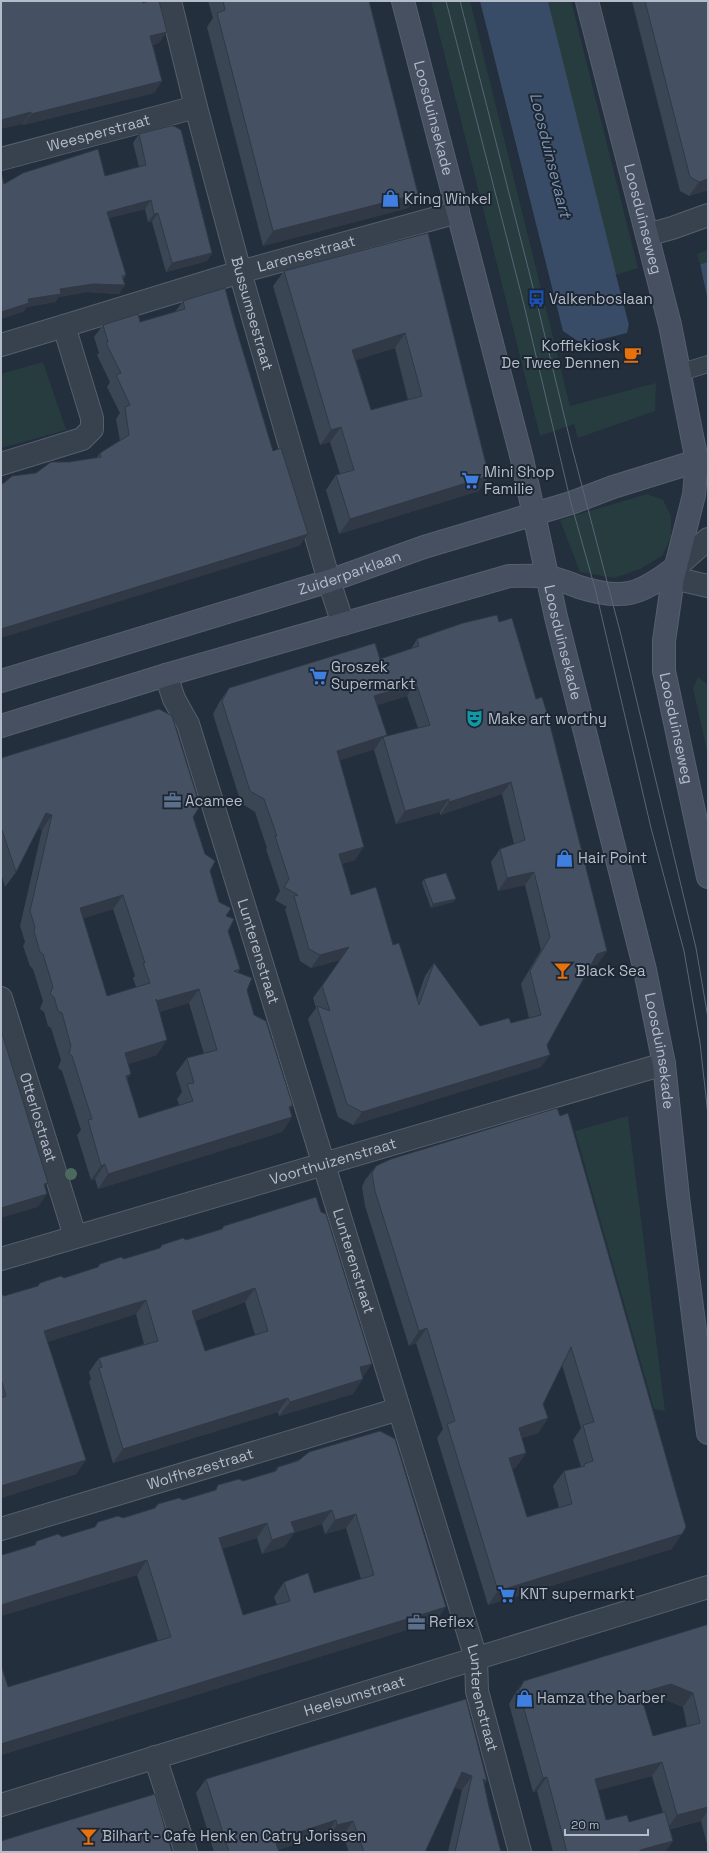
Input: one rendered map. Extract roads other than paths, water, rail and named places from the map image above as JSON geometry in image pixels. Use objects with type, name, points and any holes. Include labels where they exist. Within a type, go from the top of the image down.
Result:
[{"type":"main road","name":"Loosduinsekade","points":[[403,1],[535,514],[547,577],[642,954],[664,1064],[679,1205],[708,1433]]},
{"type":"main road","name":"Loosduinseweg","points":[[588,1],[670,325],[679,373],[703,459],[674,573],[664,641],[664,671],[708,877]]},
{"type":"main road","name":"Zuiderparklaan","points":[[1,681],[329,581],[424,547],[535,514],[703,459]]},
{"type":"main road","points":[[1,726],[166,676],[509,576],[547,577],[603,594],[617,594],[631,593],[647,588],[674,573]]},
{"type":"street","name":"Bussumsestraat","points":[[170,1],[196,107],[240,272],[329,581],[343,624]]},
{"type":"street","name":"Weesperstraat","points":[[1,159],[196,107]]},
{"type":"street","name":"Larensestraat","points":[[1,345],[240,272],[458,212]]},
{"type":"street","points":[[647,235],[708,216]]},
{"type":"street","points":[[1,464],[82,439],[92,429],[92,418],[64,326]]},
{"type":"street","points":[[708,539],[674,573],[708,586]]},
{"type":"street","name":"Lunterenstraat","points":[[166,676],[174,699],[188,724],[476,1658],[477,1691],[520,1852]]},
{"type":"street","name":"Otterlostraat","points":[[1,998],[75,1236]]},
{"type":"street","name":"Voorthuizenstraat","points":[[1,1259],[664,1064]]},
{"type":"street","name":"Wolfhezestraat","points":[[1,1529],[399,1409]]},
{"type":"street","name":"Heelsumstraat","points":[[1,1805],[708,1587]]},
{"type":"street","points":[[155,1758],[186,1852]]},
{"type":"lane","points":[[679,373],[708,364]]},
{"type":"water","name":"Loosduinsevaart","points":[[480,1],[548,1],[620,290],[708,262],[708,299],[629,324],[627,333],[582,344],[563,331]]},
{"type":"tram line","points":[[446,1],[523,301],[571,503],[596,592],[651,828],[684,951],[700,1043],[708,1115]]},
{"type":"tram line","points":[[460,1],[536,299],[571,444],[621,635],[696,948],[708,1018]]},
{"type":"place","name":"Kring Winkel","points":[[391,199]]},
{"type":"place","name":"Valkenboslaan","points":[[536,299]]},
{"type":"place","name":"Koffiekiosk De Twee Dennen","points":[[633,355]]},
{"type":"place","name":"Mini Shop Familie","points":[[471,481]]},
{"type":"place","name":"Groszek Supermarkt","points":[[318,676]]},
{"type":"place","name":"Make art worthy","points":[[475,719]]},
{"type":"place","name":"Acamee","points":[[172,801]]},
{"type":"place","name":"Hair Point","points":[[565,858]]},
{"type":"place","name":"Black Sea","points":[[563,971]]},
{"type":"place","name":"KNT supermarkt","points":[[507,1594]]},
{"type":"place","name":"Reflex","points":[[416,1622]]},
{"type":"place","name":"Hamza the barber","points":[[524,1698]]},
{"type":"place","name":"Bilhart - Cafe Henk en Catry Jorissen","points":[[89,1836]]}]
